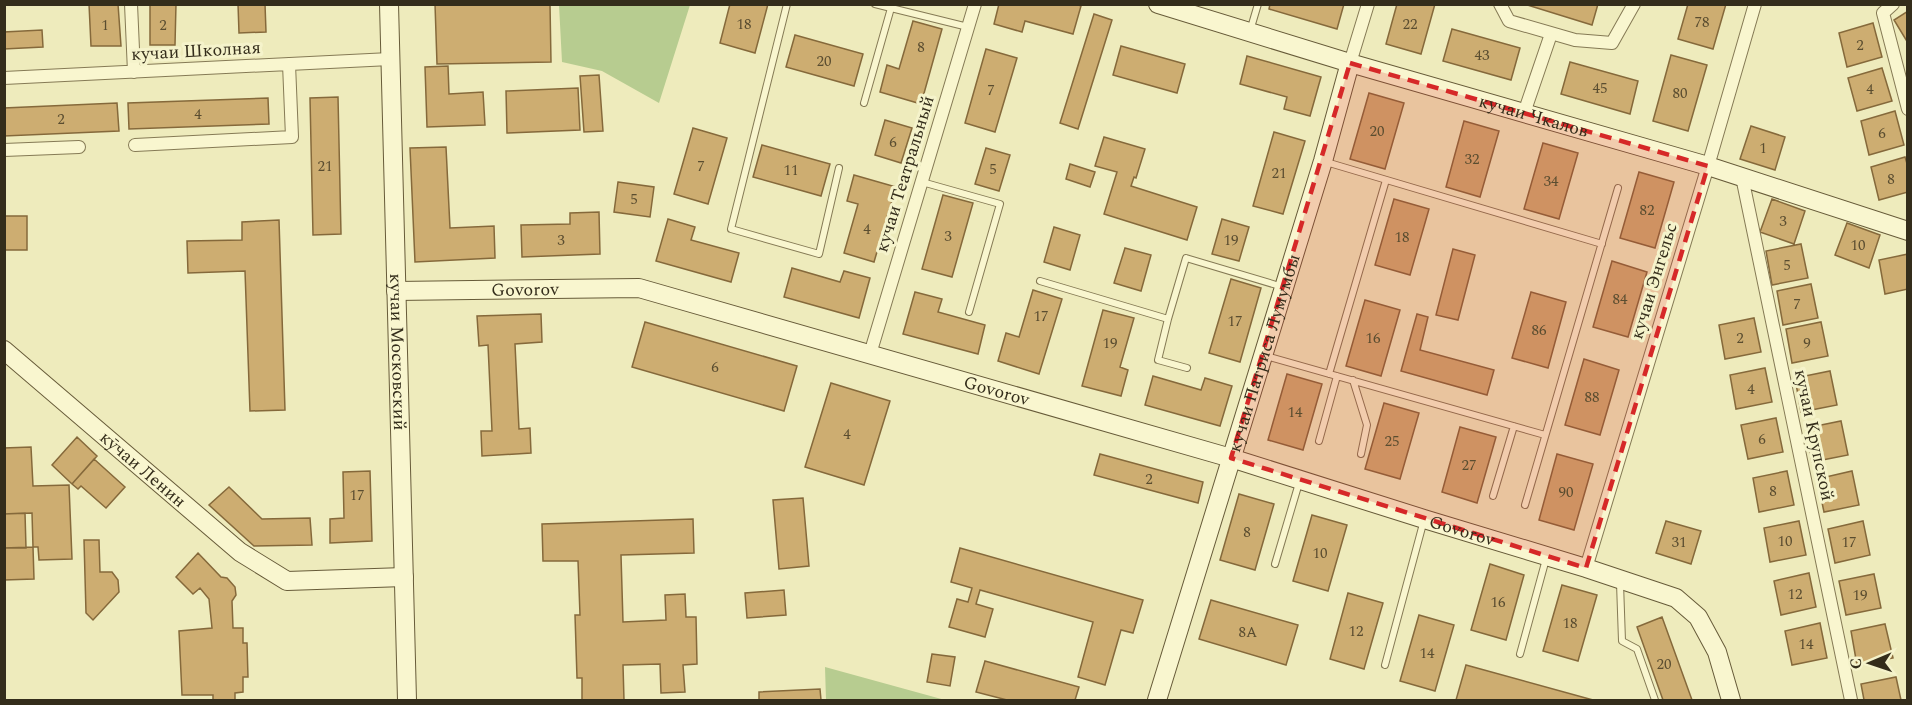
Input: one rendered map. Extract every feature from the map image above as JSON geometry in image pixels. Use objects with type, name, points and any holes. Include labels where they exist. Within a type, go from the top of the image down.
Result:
[{"type":"street","points":[[131,4],[135,72]]},
{"type":"street","name":"кучаи Московский","points":[[389,4],[407,700]]},
{"type":"street","name":"кучаи Театральный","points":[[870,354],[975,4]]},
{"type":"street","name":"кучаи Чкалов","points":[[1158,4],[1350,63],[1708,166],[1908,231]]},
{"type":"street","name":"кучаи Патриса Лумумбы","points":[[1157,700],[1323,161],[1368,4]]},
{"type":"street","points":[[1500,4],[1509,21],[1575,40],[1612,43],[1634,4]]},
{"type":"street","name":"кучаи Энгельс","points":[[1586,568],[1755,4]]},
{"type":"street","points":[[1893,4],[1883,13],[1908,109]]},
{"type":"street","points":[[1524,113],[1551,34]]},
{"type":"street","name":"кучаи Школная","points":[[4,78],[390,59]]},
{"type":"street","points":[[135,145],[292,137],[289,64]]},
{"type":"street","points":[[4,150],[79,147]]},
{"type":"street","name":"кучаи Крупской","points":[[1742,177],[1851,700]]},
{"type":"street","name":"Govorov","points":[[396,291],[639,288],[1232,458],[1676,598],[1698,617],[1717,652],[1731,700]]},
{"type":"street","name":"кӯчаи Ленин","points":[[4,351],[240,552],[287,581],[404,576]]},
{"type":"lane","points":[[787,4],[731,229],[819,254],[839,168]]},
{"type":"lane","points":[[875,4],[968,27]]},
{"type":"lane","points":[[1250,31],[1258,4]]},
{"type":"lane","points":[[864,103],[891,8]]},
{"type":"lane","points":[[1323,161],[1602,244]]},
{"type":"lane","points":[[1329,374],[1386,180]]},
{"type":"lane","points":[[922,182],[1000,204],[969,312]]},
{"type":"lane","points":[[1525,505],[1618,188]]},
{"type":"lane","points":[[1187,368],[1158,360],[1186,258],[1283,287]]},
{"type":"lane","points":[[1040,281],[1168,319]]},
{"type":"lane","points":[[1263,355],[1545,435]]},
{"type":"lane","points":[[1319,441],[1337,376]]},
{"type":"lane","points":[[1353,381],[1367,425],[1361,454]]},
{"type":"lane","points":[[1492,496],[1514,426]]},
{"type":"lane","points":[[1275,564],[1300,480]]},
{"type":"lane","points":[[1385,666],[1424,519]]},
{"type":"lane","points":[[1520,654],[1546,556]]},
{"type":"lane","points":[[1620,579],[1622,641],[1637,649],[1655,700]]},
{"type":"highlighted area","points":[[1350,63],[1708,166],[1586,568],[1231,458]]},
{"type":"green space","points":[[559,5],[690,5],[659,103],[602,71],[562,62]]},
{"type":"green space","points":[[825,667],[945,700],[826,700]]},
{"type":"building","points":[[89,4],[118,4],[121,46],[91,46]]},
{"type":"building","points":[[150,4],[176,4],[175,45],[150,45]]},
{"type":"building","points":[[238,4],[265,4],[266,32],[239,33]]},
{"type":"building","points":[[435,4],[550,4],[551,62],[437,64]]},
{"type":"building","points":[[730,4],[768,4],[755,53],[720,43]]},
{"type":"building","points":[[999,4],[1076,4],[1081,6],[1073,34],[1025,21],[1022,32],[994,24]]},
{"type":"building","points":[[1270,4],[1344,4],[1337,29],[1269,9]]},
{"type":"building","points":[[1397,4],[1435,4],[1421,54],[1386,44]]},
{"type":"building","points":[[1524,4],[1598,4],[1592,25]]},
{"type":"building","points":[[1688,4],[1726,4],[1713,49],[1678,39]]},
{"type":"building","points":[[1908,11],[1908,43],[1894,20]]},
{"type":"building","points":[[1094,14],[1112,20],[1078,129],[1060,123]]},
{"type":"building","points":[[913,21],[942,29],[921,104],[880,92],[887,65],[899,69]]},
{"type":"building","points":[[1873,23],[1882,57],[1847,67],[1839,33]]},
{"type":"building","points":[[1452,29],[1520,48],[1511,80],[1443,61]]},
{"type":"building","points":[[42,30],[43,47],[4,49],[4,32]]},
{"type":"building","points":[[795,35],[863,54],[854,86],[786,67]]},
{"type":"building","points":[[1121,46],[1185,64],[1177,93],[1113,75]]},
{"type":"building","points":[[986,49],[1017,58],[995,132],[965,123]]},
{"type":"building","points":[[1671,55],[1707,65],[1688,131],[1653,121]]},
{"type":"building","points":[[1247,56],[1321,77],[1310,116],[1284,109],[1287,97],[1240,84]]},
{"type":"building","points":[[1570,62],[1638,81],[1630,114],[1561,94]]},
{"type":"building","points":[[448,66],[449,94],[483,92],[485,125],[427,127],[425,67]]},
{"type":"building","points":[[1882,68],[1892,101],[1857,111],[1848,78]]},
{"type":"building","points":[[599,75],[603,131],[584,132],[580,76]]},
{"type":"building","points":[[578,88],[580,130],[507,133],[506,91]]},
{"type":"building","points":[[1369,93],[1404,103],[1385,169],[1350,159]]},
{"type":"building","points":[[338,97],[341,234],[313,235],[310,98]]},
{"type":"building","points":[[268,98],[269,124],[129,129],[128,103]]},
{"type":"building","points":[[117,103],[119,131],[4,136],[4,108]]},
{"type":"building","points":[[1895,111],[1904,145],[1869,155],[1861,121]]},
{"type":"building","points":[[885,120],[912,128],[901,163],[875,155]]},
{"type":"building","points":[[1464,121],[1499,131],[1480,197],[1446,187]]},
{"type":"building","points":[[1751,126],[1785,137],[1775,170],[1740,159]]},
{"type":"building","points":[[693,128],[727,138],[708,204],[674,194]]},
{"type":"building","points":[[1274,132],[1305,141],[1283,214],[1253,206]]},
{"type":"building","points":[[1104,137],[1145,149],[1136,178],[1134,177],[1131,186],[1197,207],[1187,240],[1104,214],[1117,172],[1095,166]]},
{"type":"building","points":[[1543,143],[1578,153],[1559,219],[1524,209]]},
{"type":"building","points":[[762,145],[830,164],[821,196],[753,177]]},
{"type":"building","points":[[446,147],[450,228],[494,226],[495,258],[415,262],[410,148]]},
{"type":"building","points":[[986,148],[1010,155],[999,191],[975,184]]},
{"type":"building","points":[[1905,157],[1908,167],[1908,192],[1879,200],[1871,167]]},
{"type":"building","points":[[1070,164],[1095,172],[1090,187],[1066,179]]},
{"type":"building","points":[[1639,172],[1674,182],[1655,248],[1620,238]]},
{"type":"building","points":[[854,175],[896,187],[874,262],[844,253],[858,204],[847,201]]},
{"type":"building","points":[[618,182],[654,187],[650,217],[614,212]]},
{"type":"building","points":[[943,195],[973,203],[952,277],[922,269]]},
{"type":"building","points":[[1394,199],[1429,209],[1410,275],[1375,265]]},
{"type":"building","points":[[1772,199],[1805,211],[1794,244],[1760,232]]},
{"type":"building","points":[[599,212],[600,254],[522,257],[521,225],[570,224],[570,213]]},
{"type":"building","points":[[4,216],[27,216],[27,250],[4,250]]},
{"type":"building","points":[[668,219],[695,227],[691,240],[739,253],[731,282],[656,261]]},
{"type":"building","points":[[1222,219],[1249,227],[1239,261],[1212,254]]},
{"type":"building","points":[[279,220],[285,410],[250,411],[245,271],[188,273],[187,241],[242,240],[242,222]]},
{"type":"building","points":[[1847,223],[1880,235],[1869,268],[1835,255]]},
{"type":"building","points":[[1054,227],[1080,235],[1070,270],[1044,262]]},
{"type":"building","points":[[1801,244],[1808,278],[1772,285],[1766,251]]},
{"type":"building","points":[[1125,248],[1151,255],[1141,291],[1114,283]]},
{"type":"building","points":[[1453,249],[1475,255],[1458,320],[1436,315]]},
{"type":"building","points":[[1908,254],[1908,289],[1885,294],[1879,260]]},
{"type":"building","points":[[1612,261],[1647,272],[1628,337],[1593,327]]},
{"type":"building","points":[[792,268],[840,282],[844,271],[870,278],[859,318],[784,297]]},
{"type":"building","points":[[1231,279],[1261,288],[1240,362],[1209,353]]},
{"type":"building","points":[[1811,284],[1818,318],[1783,325],[1777,291]]},
{"type":"building","points":[[1033,290],[1062,299],[1039,374],[998,361],[1006,333],[1019,337]]},
{"type":"building","points":[[915,292],[942,299],[938,312],[985,325],[978,354],[903,334]]},
{"type":"building","points":[[1531,292],[1566,302],[1548,368],[1512,358]]},
{"type":"building","points":[[1365,300],[1400,310],[1381,376],[1346,366]]},
{"type":"building","points":[[1103,310],[1134,318],[1120,367],[1128,370],[1121,396],[1082,386]]},
{"type":"building","points":[[541,314],[542,342],[515,344],[519,429],[530,428],[531,453],[482,456],[481,431],[492,431],[488,345],[479,346],[477,316]]},
{"type":"building","points":[[1417,314],[1428,317],[1420,350],[1494,370],[1487,395],[1401,371]]},
{"type":"building","points":[[1754,318],[1761,352],[1725,359],[1719,325]]},
{"type":"building","points":[[645,322],[797,366],[784,411],[632,367]]},
{"type":"building","points":[[1821,322],[1828,356],[1792,363],[1786,329]]},
{"type":"building","points":[[1584,359],[1619,370],[1600,435],[1565,425]]},
{"type":"building","points":[[1765,368],[1772,402],[1736,409],[1730,375]]},
{"type":"building","points":[[1830,371],[1837,405],[1801,412],[1795,378]]},
{"type":"building","points":[[1287,374],[1322,384],[1303,450],[1268,440]]},
{"type":"building","points":[[1153,376],[1201,390],[1205,378],[1232,386],[1220,426],[1145,405]]},
{"type":"building","points":[[831,383],[890,401],[864,485],[805,467]]},
{"type":"building","points":[[1384,403],[1419,413],[1400,479],[1365,469]]},
{"type":"building","points":[[1776,418],[1783,452],[1748,459],[1741,425]]},
{"type":"building","points":[[1841,421],[1848,455],[1812,462],[1806,428]]},
{"type":"building","points":[[1460,427],[1496,437],[1477,503],[1442,492]]},
{"type":"building","points":[[77,437],[97,456],[72,484],[52,465]]},
{"type":"building","points":[[31,447],[33,486],[69,485],[72,559],[39,560],[38,547],[33,547],[32,513],[4,514],[4,448]]},
{"type":"building","points":[[1100,454],[1203,482],[1198,503],[1094,475]]},
{"type":"building","points":[[1557,454],[1593,464],[1574,530],[1539,520]]},
{"type":"building","points":[[94,459],[125,487],[106,508],[81,486],[78,489],[72,484]]},
{"type":"building","points":[[370,471],[372,541],[330,543],[330,519],[344,518],[343,472]]},
{"type":"building","points":[[1787,471],[1794,505],[1759,512],[1753,478]]},
{"type":"building","points":[[1852,471],[1859,505],[1824,512],[1817,479]]},
{"type":"building","points":[[229,487],[262,519],[310,518],[312,545],[254,546],[209,505]]},
{"type":"building","points":[[1239,494],[1274,504],[1255,570],[1220,560]]},
{"type":"building","points":[[803,498],[809,566],[779,569],[773,500]]},
{"type":"building","points":[[25,513],[26,548],[4,548],[4,514]]},
{"type":"building","points":[[1312,515],[1347,525],[1328,591],[1293,581]]},
{"type":"building","points":[[693,519],[694,553],[621,555],[623,622],[666,620],[665,595],[685,594],[686,617],[696,617],[697,664],[683,665],[685,692],[661,693],[660,664],[623,665],[624,700],[582,700],[582,678],[577,678],[575,615],[580,615],[578,561],[543,561],[542,524]]},
{"type":"building","points":[[1666,521],[1701,531],[1691,564],[1656,553]]},
{"type":"building","points":[[1799,521],[1806,555],[1770,562],[1764,528]]},
{"type":"building","points":[[1863,521],[1870,555],[1835,563],[1828,529]]},
{"type":"building","points":[[84,540],[99,540],[100,572],[112,572],[118,580],[119,592],[93,620],[86,613]]},
{"type":"building","points":[[33,547],[34,579],[4,580],[4,548]]},
{"type":"building","points":[[960,548],[1143,600],[1133,633],[1121,630],[1105,685],[1078,677],[1093,622],[980,590],[976,604],[993,609],[985,637],[949,627],[957,599],[968,602],[972,588],[951,582]]},
{"type":"building","points":[[198,553],[221,577],[227,578],[235,587],[236,595],[232,601],[233,628],[243,628],[243,643],[247,643],[248,677],[243,677],[243,692],[235,693],[235,700],[213,700],[213,695],[182,695],[179,631],[212,628],[209,599],[200,588],[193,594],[176,577]]},
{"type":"building","points":[[1490,564],[1524,575],[1506,640],[1471,630]]},
{"type":"building","points":[[1809,573],[1816,607],[1781,615],[1774,581]]},
{"type":"building","points":[[1874,574],[1881,608],[1846,615],[1839,581]]},
{"type":"building","points":[[1562,585],[1597,595],[1578,661],[1543,651]]},
{"type":"building","points":[[784,590],[786,615],[747,618],[745,593]]},
{"type":"building","points":[[1348,593],[1383,603],[1364,669],[1330,659]]},
{"type":"building","points":[[1211,600],[1298,625],[1286,665],[1199,639]]},
{"type":"building","points":[[1419,615],[1454,625],[1435,691],[1400,681]]},
{"type":"building","points":[[1662,617],[1692,700],[1663,700],[1637,627]]},
{"type":"building","points":[[1820,623],[1827,658],[1792,665],[1785,631]]},
{"type":"building","points":[[1885,624],[1893,658],[1857,665],[1851,631]]},
{"type":"building","points":[[932,654],[955,657],[950,686],[927,682]]},
{"type":"building","points":[[985,661],[1079,687],[1075,700],[1007,700],[976,692]]},
{"type":"building","points":[[1466,665],[1593,700],[1456,700]]},
{"type":"building","points":[[1896,677],[1901,700],[1864,700],[1861,684]]},
{"type":"building","points":[[820,689],[821,700],[759,700],[759,692]]}]
